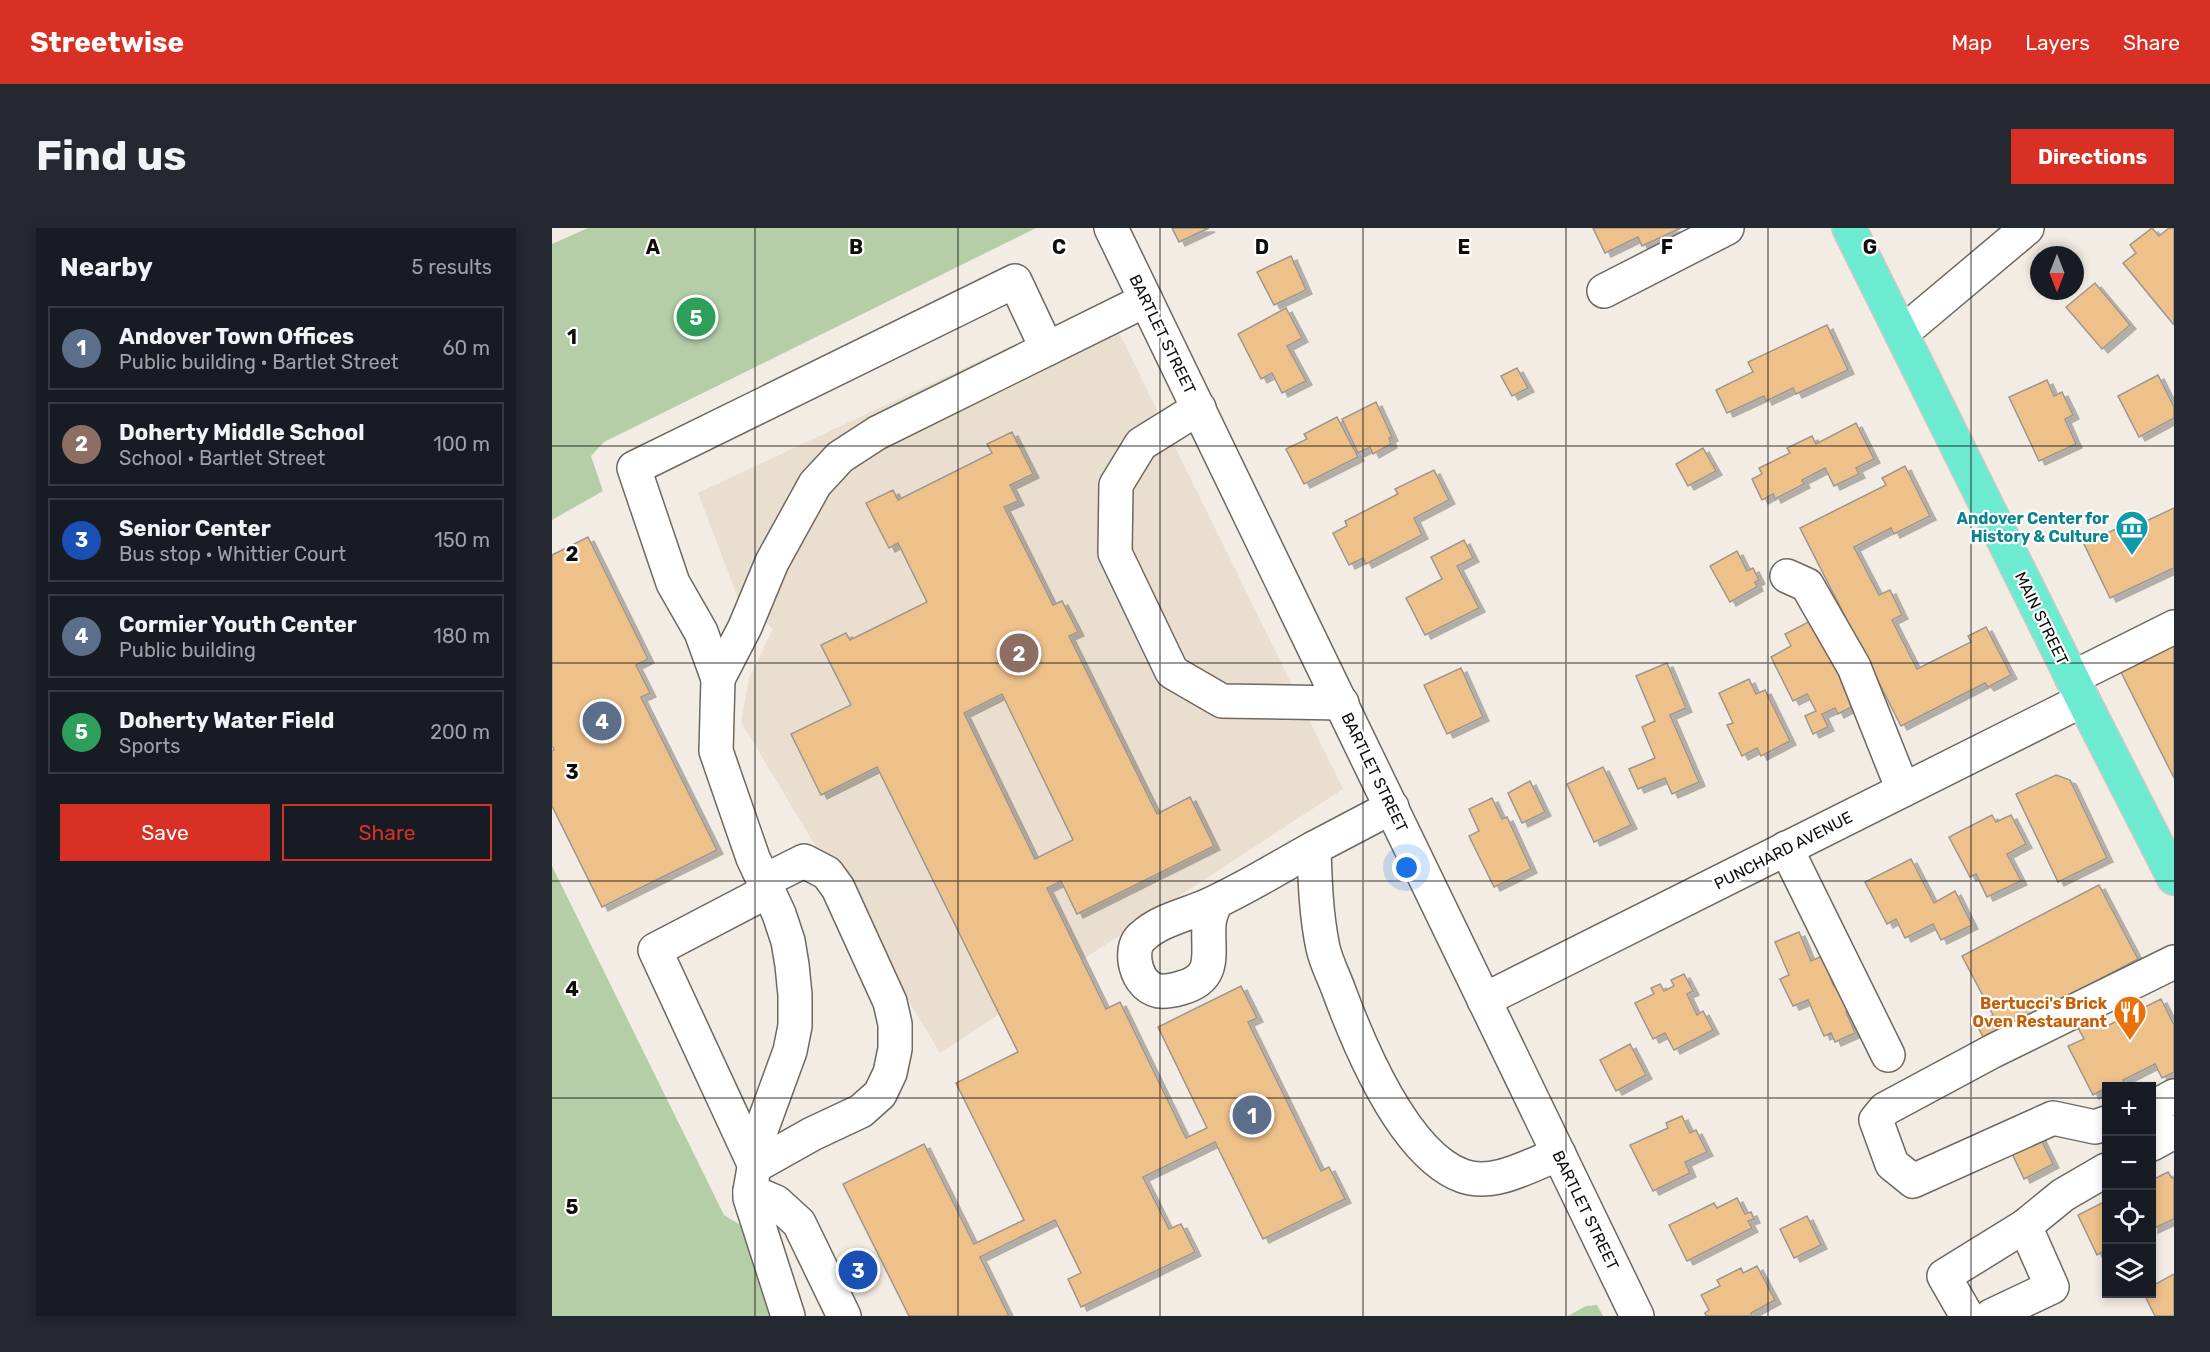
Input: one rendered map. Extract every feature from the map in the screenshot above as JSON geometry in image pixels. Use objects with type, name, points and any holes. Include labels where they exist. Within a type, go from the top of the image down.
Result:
[{"type":"main road","name":"MAIN STREET","points":[[1849,228],[2077,689],[2174,878]]},
{"type":"street","name":"BARTLET STREET","points":[[1111,228],[1637,1316]]},
{"type":"street","points":[[1604,291],[1727,228]]},
{"type":"street","points":[[1902,333],[2027,228]]},
{"type":"street","points":[[753,1179],[760,1133],[790,1051],[795,1026],[795,995],[788,941],[779,914],[753,858],[716,751],[718,679],[701,632],[673,584],[634,468],[1015,281],[1047,349]]},
{"type":"street","points":[[718,679],[745,627],[777,552],[814,484],[840,457],[877,433],[1146,300]]},
{"type":"street","points":[[1199,408],[1141,444],[1116,485],[1115,553],[1167,662],[1172,672],[1222,701],[1342,703]]},
{"type":"street","points":[[1787,576],[1806,585],[1854,667],[1903,790]]},
{"type":"street","name":"PUNCHARD AVENUE","points":[[1484,1000],[1903,790],[2077,689],[2174,627]]},
{"type":"street","points":[[1215,903],[1392,807]]},
{"type":"street","points":[[1314,848],[1316,899],[1323,950],[1365,1057],[1408,1130],[1434,1158],[1446,1167],[1463,1176],[1479,1179],[1515,1172],[1558,1154]]},
{"type":"street","points":[[1786,848],[1888,1055]]},
{"type":"street","points":[[753,1179],[812,1134],[861,1111],[880,1094],[890,1073],[895,1049],[895,1024],[890,1002],[838,888],[827,873],[804,861],[766,886],[654,950],[753,1179],[788,1315]]},
{"type":"street","points":[[2102,1124],[2095,1126],[2053,1118],[1913,1181],[1892,1164],[1876,1120],[1885,1109],[1993,1051],[2174,962]]},
{"type":"street","points":[[2156,1105],[2174,1096]]},
{"type":"street","points":[[2156,1141],[2174,1132]]},
{"type":"street","points":[[1967,1316],[1944,1276],[2025,1226],[2063,1195],[2102,1172]]},
{"type":"street","points":[[753,1179],[799,1223],[844,1316]]},
{"type":"street","points":[[1991,1316],[2052,1287],[2025,1226]]},
{"type":"shaded area","points":[[1104,302],[1343,789],[940,1053],[741,722],[749,678],[773,629],[738,598],[698,493]]},
{"type":"green space","points":[[588,228],[1036,228],[604,442],[591,456],[603,491],[552,520],[552,244]]},
{"type":"green space","points":[[552,866],[724,1215],[747,1229],[777,1316],[552,1316]]},
{"type":"green space","points":[[1597,1305],[1603,1316],[1568,1316],[1586,1306]]},
{"type":"building","points":[[1172,228],[1209,228],[1179,242]]},
{"type":"building","points":[[1593,228],[1681,228],[1642,246],[1638,237],[1605,253]]},
{"type":"building","points":[[2152,228],[2159,236],[2169,228],[2174,228],[2174,325],[2123,263],[2136,253],[2130,245]]},
{"type":"building","points":[[1291,256],[1306,290],[1274,305],[1257,272]]},
{"type":"building","points":[[2095,283],[2130,325],[2102,349],[2066,307],[2074,300],[2084,300],[2084,292]]},
{"type":"building","points":[[1286,308],[1302,338],[1287,346],[1306,381],[1282,393],[1272,373],[1261,379],[1238,334]]},
{"type":"building","points":[[1827,325],[1848,370],[1796,394],[1793,388],[1766,401],[1764,396],[1727,413],[1716,390],[1753,372],[1748,362]]},
{"type":"building","points":[[1517,368],[1528,388],[1512,396],[1501,376]]},
{"type":"building","points":[[2158,375],[2174,407],[2174,418],[2139,437],[2118,396]]},
{"type":"building","points":[[2047,380],[2054,396],[2062,392],[2073,415],[2065,419],[2076,444],[2039,461],[2009,397]]},
{"type":"building","points":[[1376,402],[1392,437],[1389,438],[1391,444],[1373,454],[1370,447],[1358,453],[1342,419]]},
{"type":"building","points":[[1337,417],[1358,457],[1304,484],[1286,449],[1307,439],[1304,434]]},
{"type":"building","points":[[1856,423],[1874,459],[1856,468],[1859,474],[1834,486],[1825,468],[1802,480],[1804,484],[1775,499],[1773,494],[1762,500],[1752,479],[1762,474],[1759,468],[1790,453],[1787,448],[1812,436],[1816,444]]},
{"type":"building","points":[[1012,432],[1033,474],[1010,485],[1018,501],[1004,507],[1053,605],[1062,601],[1078,632],[1069,636],[1157,814],[1190,797],[1214,846],[1077,914],[1061,881],[1047,888],[1106,1009],[1120,1002],[1186,1138],[1207,1128],[1158,1027],[1241,986],[1257,1018],[1248,1022],[1321,1171],[1329,1167],[1345,1199],[1263,1239],[1215,1142],[1143,1177],[1169,1229],[1181,1224],[1195,1252],[1081,1307],[1068,1279],[1081,1273],[1055,1220],[980,1257],[1009,1316],[909,1316],[843,1184],[924,1144],[974,1244],[1024,1220],[956,1083],[1018,1052],[877,767],[821,795],[791,734],[851,705],[821,645],[846,633],[850,640],[927,602],[898,543],[889,548],[866,503],[893,490],[898,500],[992,453],[987,444]],"holes":[[[1002,694],[1073,840],[1035,859],[964,713]]]},
{"type":"building","points":[[1703,448],[1716,471],[1688,486],[1676,464]]},
{"type":"building","points":[[1905,466],[1930,516],[1894,534],[1891,528],[1854,547],[1879,595],[1890,590],[1902,615],[1892,620],[1917,669],[1971,642],[1968,636],[1986,627],[2011,675],[1988,687],[1985,683],[1901,726],[1800,528],[1886,485],[1882,478]]},
{"type":"building","points":[[1434,470],[1449,500],[1414,518],[1422,535],[1366,564],[1363,558],[1349,565],[1333,533],[1347,526],[1345,521],[1398,494],[1395,489]]},
{"type":"building","name":"Andover Center for History & Culture","points":[[2174,508],[2174,568],[2110,598],[2084,544],[2139,518],[2142,523]]},
{"type":"building","points":[[588,537],[648,659],[636,665],[650,693],[641,697],[717,850],[602,907],[552,806],[552,751],[554,750],[552,746],[552,555]]},
{"type":"building","points":[[1464,540],[1473,558],[1457,566],[1479,608],[1425,635],[1406,598],[1442,579],[1431,557]]},
{"type":"building","points":[[1737,551],[1747,571],[1753,568],[1759,580],[1755,582],[1757,587],[1730,602],[1710,566]]},
{"type":"building","points":[[1822,615],[1857,704],[1838,714],[1835,708],[1822,714],[1828,727],[1813,734],[1805,716],[1816,711],[1807,694],[1793,701],[1771,657],[1791,646],[1785,634]]},
{"type":"building","points":[[2174,643],[2174,778],[2120,670]]},
{"type":"building","points":[[1667,663],[1686,708],[1670,715],[1699,782],[1672,794],[1665,778],[1638,789],[1629,769],[1655,758],[1642,727],[1655,721],[1636,676]]},
{"type":"building","points":[[1461,668],[1483,717],[1447,734],[1424,685]]},
{"type":"building","points":[[1749,679],[1756,694],[1765,690],[1790,741],[1761,756],[1757,748],[1742,756],[1727,725],[1733,723],[1719,693]]},
{"type":"building","points":[[1603,767],[1631,825],[1594,842],[1567,784]]},
{"type":"building","points":[[2056,775],[2070,780],[2107,858],[2058,882],[2016,794]]},
{"type":"building","points":[[1530,781],[1545,812],[1522,823],[1508,793]]},
{"type":"building","points":[[1492,798],[1502,819],[1507,817],[1531,869],[1494,887],[1469,836],[1479,831],[1469,809]]},
{"type":"building","points":[[1992,815],[1996,822],[2011,815],[2026,844],[2007,854],[2021,881],[1987,897],[1976,874],[1970,877],[1949,837]]},
{"type":"building","points":[[1911,859],[1934,903],[1955,891],[1972,925],[1941,940],[1933,924],[1905,938],[1896,919],[1887,924],[1865,882]]},
{"type":"building","points":[[2099,885],[2138,959],[1985,1040],[1976,1024],[1993,1015],[1962,956]]},
{"type":"building","points":[[1799,932],[1811,961],[1822,956],[1834,986],[1843,982],[1854,1009],[1846,1012],[1855,1033],[1835,1042],[1831,1033],[1824,1036],[1808,1000],[1793,1006],[1780,979],[1789,975],[1775,942]]},
{"type":"building","points":[[1684,974],[1693,991],[1687,994],[1697,1015],[1703,1011],[1713,1030],[1674,1050],[1665,1033],[1653,1039],[1635,1003],[1654,994],[1651,988],[1660,984],[1664,991],[1674,986],[1671,980]]},
{"type":"building","points":[[2161,999],[2174,1025],[2174,1072],[2162,1078],[2155,1064],[2123,1080],[2124,1082],[2102,1082],[2102,1090],[2093,1095],[2068,1046],[2084,1039],[2077,1026],[2099,1015],[2105,1027]]},
{"type":"building","points":[[1630,1044],[1646,1075],[1616,1091],[1600,1060]]},
{"type":"building","points":[[1682,1116],[1690,1133],[1696,1130],[1707,1152],[1685,1162],[1690,1173],[1653,1191],[1630,1145],[1668,1128],[1666,1123]]},
{"type":"building","points":[[2037,1131],[2053,1164],[2024,1179],[2008,1145]]},
{"type":"building","points":[[2168,1172],[2172,1178],[2174,1177],[2174,1219],[2156,1227],[2156,1190],[2156,1178]]},
{"type":"building","points":[[1737,1198],[1745,1214],[1751,1212],[1754,1219],[1748,1221],[1752,1228],[1687,1261],[1669,1225],[1714,1203],[1717,1208]]},
{"type":"building","points":[[2102,1203],[2102,1252],[2097,1255],[2078,1215]]},
{"type":"building","points":[[1807,1216],[1821,1245],[1794,1258],[1780,1229]]},
{"type":"building","points":[[1757,1266],[1775,1300],[1751,1313],[1752,1316],[1706,1316],[1705,1313],[1709,1310],[1701,1295],[1720,1286],[1717,1280],[1741,1268],[1743,1273]]},
{"type":"building","points":[[2174,1274],[2174,1316],[2155,1316],[2146,1298],[2156,1298],[2156,1284]]},
{"type":"place","name":"Doherty Water Field","points":[[696,317]]},
{"type":"place","name":"Andover Center for History & Culture","points":[[2132,556]]},
{"type":"place","name":"Doherty Middle School","points":[[1019,653]]},
{"type":"place","name":"Cormier Youth Center","points":[[602,721]]},
{"type":"place","name":"Bertucci's Brick Oven Restaurant","points":[[2130,1041]]},
{"type":"place","name":"Andover Town Offices","points":[[1252,1115]]},
{"type":"place","name":"Senior Center","points":[[858,1270]]}]
